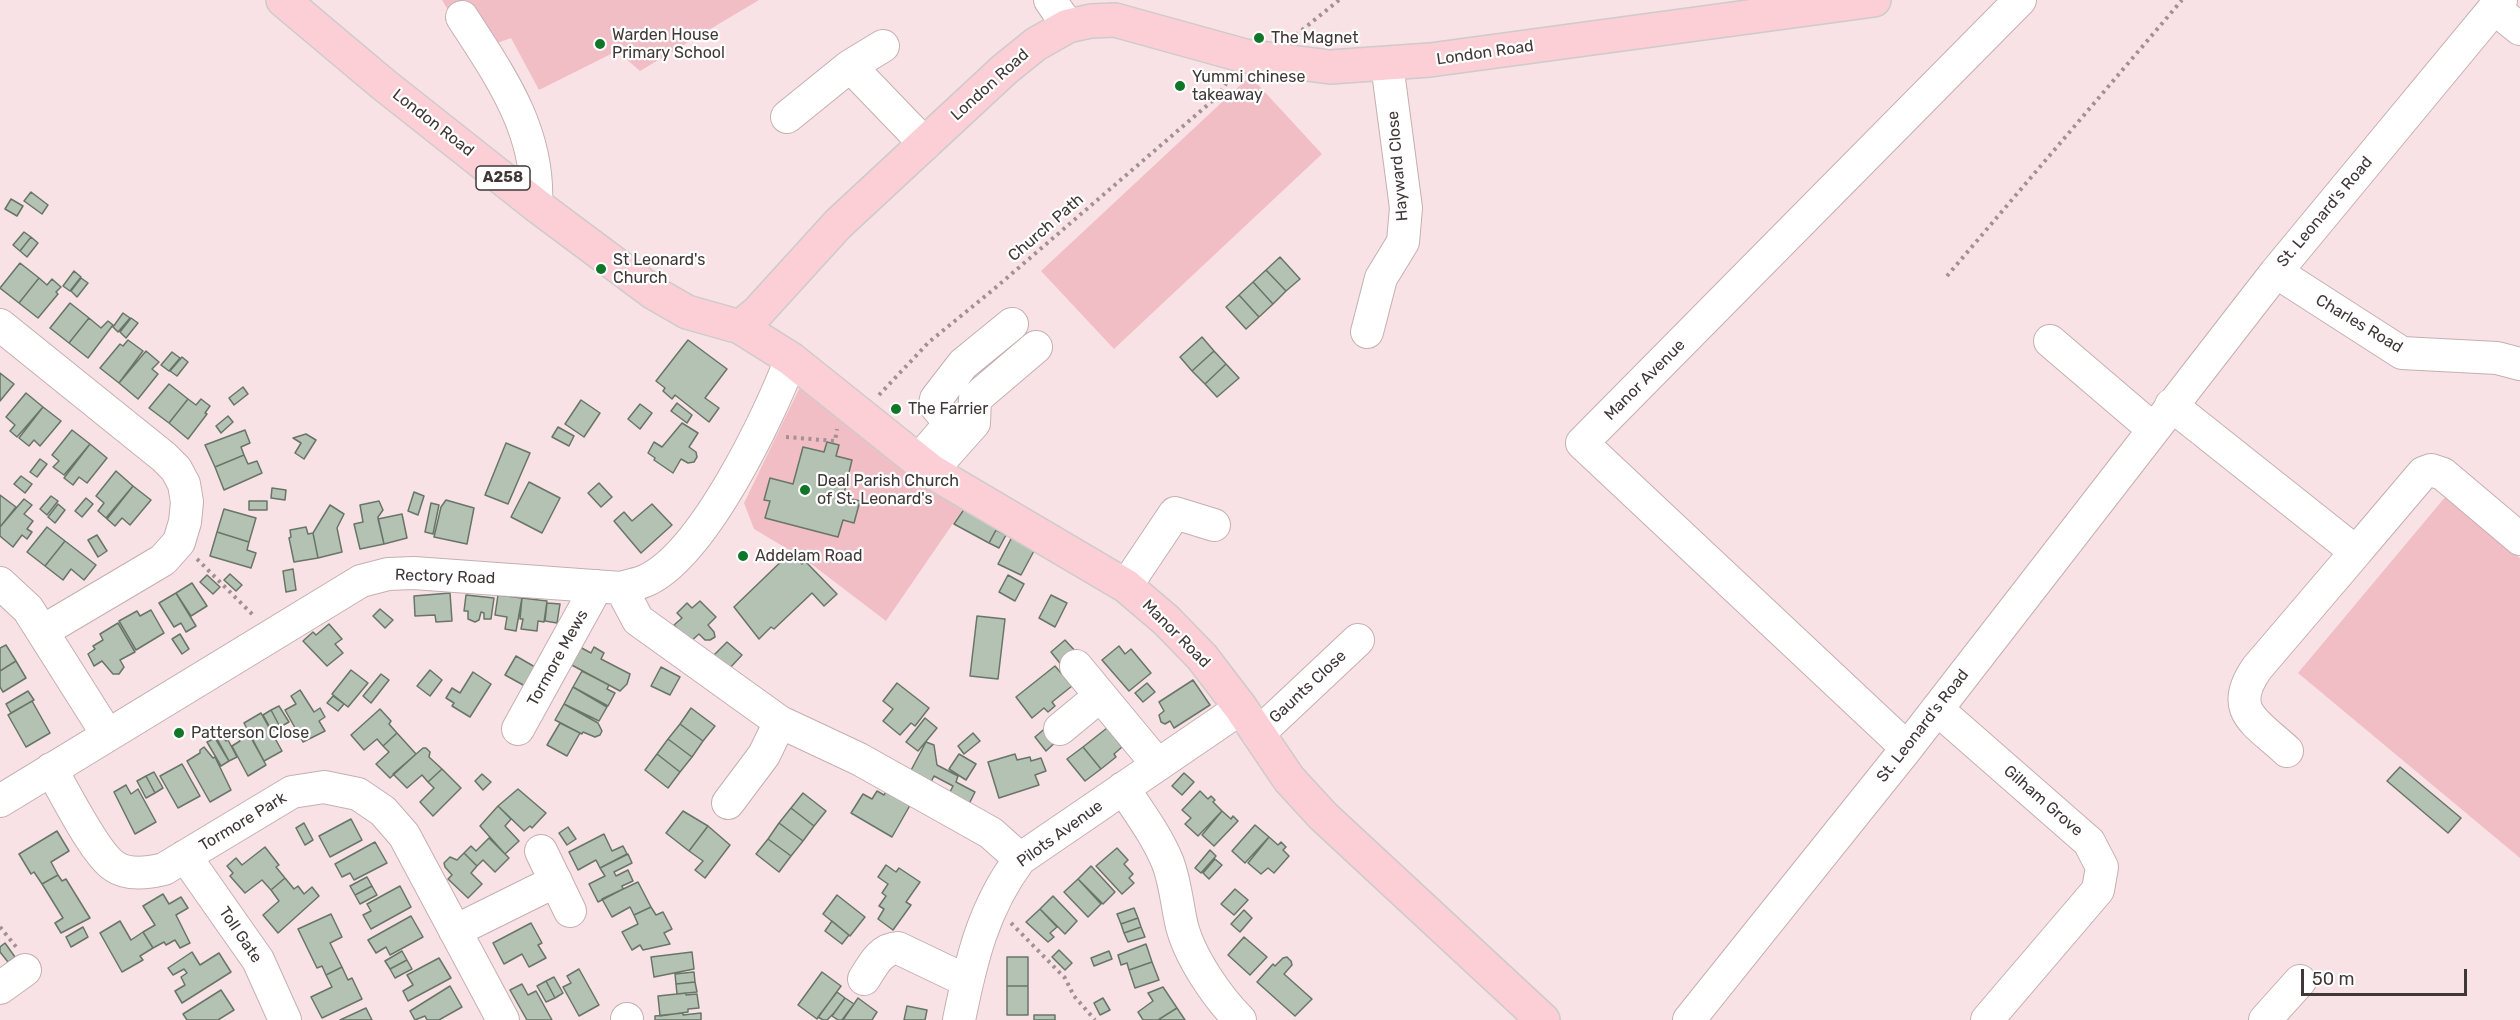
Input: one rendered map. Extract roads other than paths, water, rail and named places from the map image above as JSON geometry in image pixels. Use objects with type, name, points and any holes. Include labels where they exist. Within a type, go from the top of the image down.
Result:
[{"type":"main road","name":"London Road","points":[[283,0],[383,84],[536,205],[671,302],[687,312],[740,327],[757,312],[838,224],[1005,69],[1075,12],[1115,20],[1257,58],[1330,67],[1387,64],[1792,6],[1874,0]]},
{"type":"main road","name":"Manor Road","points":[[740,327],[791,359],[925,466],[1126,586],[1202,657],[1250,721],[1289,779],[1323,816],[1543,1020]]},
{"type":"street","name":"Manor Avenue","points":[[1907,748],[1582,443],[2020,0]]},
{"type":"street","points":[[2498,4],[2520,29]]},
{"type":"street","name":"St. Leonard's Road","points":[[1689,1020],[1907,748],[2276,272],[2498,4]]},
{"type":"street","points":[[462,17],[515,102],[536,169],[536,205]]},
{"type":"street","points":[[787,117],[850,66],[883,46]]},
{"type":"street","name":"Hayward Close","points":[[1367,332],[1381,278],[1403,242],[1406,208],[1387,64]]},
{"type":"street","points":[[850,66],[926,144]]},
{"type":"street","name":"Charles Road","points":[[2276,272],[2402,353],[2497,358],[2520,364]]},
{"type":"street","points":[[925,466],[949,422],[935,405],[936,399],[963,364],[1012,324]]},
{"type":"street","points":[[0,325],[164,457],[176,469],[184,484],[187,502],[185,522],[179,542],[163,560],[43,631]]},
{"type":"street","points":[[2050,341],[2356,552]]},
{"type":"street","points":[[925,466],[974,423],[975,399],[1036,347]]},
{"type":"street","name":"Rectory Road","points":[[0,801],[361,581],[388,574],[414,573],[609,587],[648,580],[677,557],[722,498],[767,416],[791,359]]},
{"type":"street","points":[[2287,751],[2246,712],[2243,698],[2246,684],[2257,668],[2423,473],[2431,470],[2443,474],[2520,539]]},
{"type":"street","points":[[1126,586],[1169,508],[1214,525]]},
{"type":"street","points":[[0,583],[28,609],[107,734]]},
{"type":"street","points":[[609,587],[638,620],[780,722],[859,759],[991,833],[1020,859]]},
{"type":"street","name":"Tormore Mews","points":[[518,729],[609,587]]},
{"type":"street","name":"Gaunts Close","points":[[1250,721],[1355,638]]},
{"type":"street","points":[[1076,666],[1158,765]]},
{"type":"street","points":[[1060,729],[1100,696]]},
{"type":"street","name":"Gilham Grove","points":[[1937,709],[2089,842],[2102,867],[2098,890],[1987,1020]]},
{"type":"street","name":"Pilots Avenue","points":[[958,1020],[967,981],[992,904],[1002,883],[1020,859],[1158,765],[1250,721]]},
{"type":"street","points":[[728,803],[764,755],[780,722]]},
{"type":"street","name":"Tormore Park","points":[[51,769],[102,855],[115,867],[131,872],[149,873],[164,869],[292,792],[324,787],[358,794],[383,811],[404,835],[503,1020]]},
{"type":"street","points":[[1123,788],[1156,839],[1168,864],[1182,925],[1192,950],[1208,980],[1240,1020]]},
{"type":"street","points":[[541,851],[570,911]]},
{"type":"street","name":"Toll Gate","points":[[185,856],[258,960],[285,1020]]},
{"type":"street","points":[[455,931],[556,882]]},
{"type":"street","points":[[864,979],[883,952],[890,948],[898,948],[967,981]]},
{"type":"street","points":[[0,988],[25,970]]},
{"type":"street","points":[[2265,1020],[2300,981]]},
{"type":"place","name":"The Magnet","points":[[1259,38]]},
{"type":"place","name":"Warden House Primary School","points":[[600,44]]},
{"type":"place","name":"Yummi chinese takeaway","points":[[1180,86]]},
{"type":"place","name":"St Leonard's Church","points":[[601,269]]},
{"type":"place","name":"The Farrier","points":[[896,409]]},
{"type":"place","name":"Deal Parish Church of St. Leonard's","points":[[805,490]]},
{"type":"place","name":"Addelam Road","points":[[743,556]]},
{"type":"place","name":"Patterson Close","points":[[179,733]]}]
